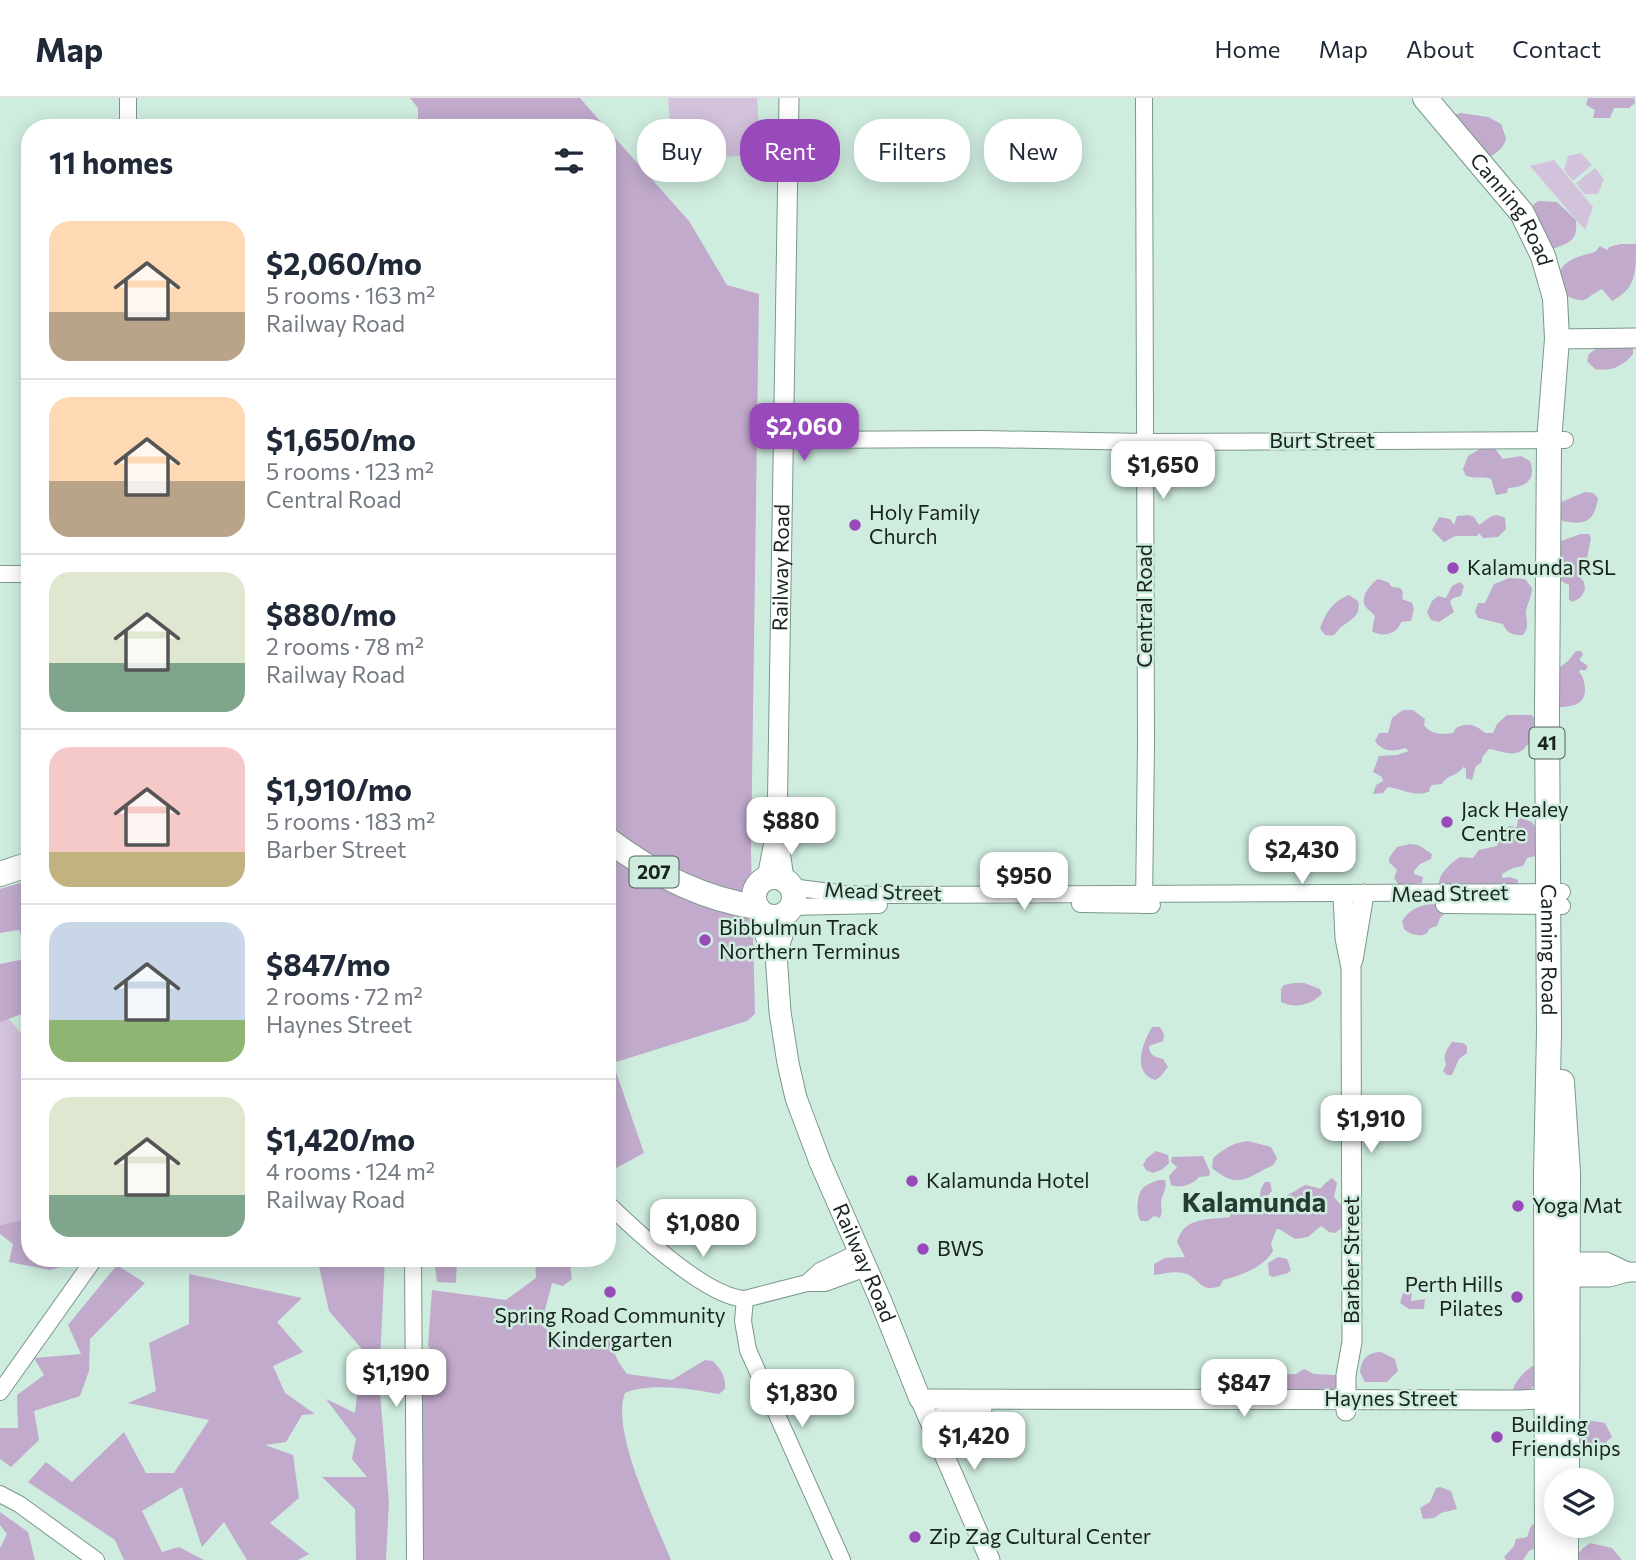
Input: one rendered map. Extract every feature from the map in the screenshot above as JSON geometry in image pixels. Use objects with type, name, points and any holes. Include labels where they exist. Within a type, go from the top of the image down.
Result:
[{"type":"main road","name":"Canning Road","points":[[1425,98],[1506,191],[1534,236],[1551,279],[1555,298],[1561,735],[1555,899],[1562,1087],[1557,1197],[1557,1405],[1547,1560]]},
{"type":"main road","name":"207","points":[[616,845],[663,877],[733,904],[775,896]]},
{"type":"main road","points":[[0,874],[21,867]]},
{"type":"main road","name":"Railway Road","points":[[775,896],[782,935],[776,954],[783,1036],[796,1098],[820,1162],[920,1399]]},
{"type":"main road","name":"Canning Road","points":[[1557,1405],[1565,1468]]},
{"type":"main road","points":[[1566,1538],[1566,1560]]},
{"type":"street","points":[[128,98],[128,119]]},
{"type":"street","name":"Railway Road","points":[[775,896],[789,98]]},
{"type":"street","name":"Central Road","points":[[1144,98],[1144,899]]},
{"type":"street","points":[[1557,339],[1636,338]]},
{"type":"street","name":"Burt Street","points":[[785,440],[1557,440]]},
{"type":"street","points":[[0,574],[21,574]]},
{"type":"street","name":"Mead Street","points":[[775,896],[845,894],[1144,899],[1555,899]]},
{"type":"street","name":"Barber Street","points":[[1353,900],[1345,937],[1351,968],[1352,1342],[1358,1364],[1354,1405]]},
{"type":"street","points":[[616,1211],[713,1290],[735,1298],[745,1299],[807,1283],[825,1283],[862,1260]]},
{"type":"street","points":[[1557,1270],[1606,1262],[1631,1272]]},
{"type":"street","points":[[0,1392],[89,1267]]},
{"type":"street","points":[[413,1267],[415,1560]]},
{"type":"street","points":[[745,1299],[743,1321],[748,1350],[842,1560]]},
{"type":"street","name":"Railway Road","points":[[920,1399],[990,1560]]},
{"type":"street","name":"Haynes Street","points":[[920,1399],[1012,1405],[1557,1405]]},
{"type":"street","name":"Haynes Street","points":[[930,1422],[957,1413],[1012,1405]]},
{"type":"street","points":[[0,1494],[19,1504],[96,1560]]},
{"type":"shaded area","points":[[410,98],[580,98],[598,119],[418,119],[418,108]]},
{"type":"shaded area","points":[[668,98],[757,98],[758,119],[740,119],[740,156],[726,157],[726,119],[670,119]]},
{"type":"shaded area","points":[[1588,98],[1634,98],[1635,103],[1629,108],[1614,108],[1610,118],[1593,118],[1595,110],[1586,105]]},
{"type":"shaded area","points":[[1461,113],[1488,117],[1501,124],[1506,138],[1498,152],[1490,157],[1472,161],[1457,156],[1451,138],[1453,115]]},
{"type":"shaded area","points":[[616,139],[637,163],[637,182],[654,182],[689,221],[727,285],[759,294],[751,853],[755,1014],[747,1021],[616,1062]]},
{"type":"shaded area","points":[[1581,153],[1592,165],[1573,181],[1564,170],[1568,156]]},
{"type":"shaded area","points":[[1554,160],[1593,207],[1585,230],[1530,166]]},
{"type":"shaded area","points":[[1595,168],[1604,179],[1598,194],[1584,194],[1576,183]]},
{"type":"shaded area","points":[[1539,201],[1557,202],[1576,220],[1576,232],[1572,240],[1552,249],[1532,211],[1534,204]]},
{"type":"shaded area","points":[[1621,244],[1636,244],[1635,272],[1626,291],[1612,301],[1602,289],[1582,300],[1564,295],[1559,272],[1566,264],[1575,258],[1595,252],[1600,246],[1607,250]]},
{"type":"shaded area","points":[[1601,345],[1633,346],[1633,354],[1616,367],[1595,369],[1587,361],[1589,354]]},
{"type":"shaded area","points":[[1485,446],[1495,449],[1503,459],[1521,456],[1530,461],[1532,473],[1528,482],[1508,488],[1507,493],[1496,495],[1491,479],[1466,476],[1463,469],[1468,456]]},
{"type":"shaded area","points":[[1585,492],[1593,493],[1598,498],[1590,518],[1581,523],[1559,520],[1559,503]]},
{"type":"shaded area","points":[[1457,516],[1474,517],[1479,525],[1491,517],[1501,516],[1505,518],[1506,529],[1498,537],[1483,538],[1479,533],[1477,536],[1455,536],[1444,542],[1432,530],[1439,517],[1450,519],[1454,525]]},
{"type":"shaded area","points":[[1589,534],[1591,538],[1586,563],[1578,575],[1584,582],[1585,590],[1580,598],[1572,602],[1569,599],[1569,585],[1557,579],[1555,548],[1561,541]]},
{"type":"shaded area","points":[[1509,578],[1525,579],[1532,588],[1526,612],[1527,626],[1523,635],[1511,633],[1503,624],[1478,618],[1475,612],[1478,603],[1485,603],[1494,584]]},
{"type":"shaded area","points":[[1378,579],[1388,582],[1392,587],[1400,588],[1403,592],[1402,599],[1412,603],[1414,609],[1411,621],[1401,622],[1393,632],[1385,634],[1372,631],[1375,616],[1364,602],[1367,591]]},
{"type":"shaded area","points":[[1460,582],[1464,586],[1461,596],[1450,602],[1454,612],[1439,622],[1431,620],[1427,612],[1432,601],[1438,596],[1446,598],[1452,586]]},
{"type":"shaded area","points":[[1349,595],[1358,601],[1358,611],[1334,634],[1325,635],[1320,628],[1328,612],[1334,604]]},
{"type":"shaded area","points":[[1576,651],[1581,651],[1583,655],[1579,660],[1588,666],[1586,670],[1579,672],[1584,681],[1585,694],[1577,704],[1557,707],[1559,668]]},
{"type":"shaded area","points":[[1403,710],[1413,710],[1425,719],[1424,725],[1427,728],[1441,734],[1453,733],[1456,728],[1468,725],[1485,733],[1493,733],[1497,724],[1507,715],[1531,715],[1536,719],[1537,744],[1527,745],[1523,750],[1514,753],[1489,749],[1481,763],[1476,766],[1472,780],[1466,778],[1466,769],[1463,767],[1442,784],[1432,785],[1430,791],[1425,793],[1388,787],[1383,793],[1373,794],[1376,785],[1383,781],[1382,777],[1373,772],[1379,756],[1409,751],[1405,748],[1385,749],[1375,741],[1379,733],[1388,733],[1392,718]]},
{"type":"shaded area","points":[[1518,819],[1532,822],[1538,832],[1536,856],[1527,858],[1523,866],[1502,874],[1502,878],[1518,880],[1517,887],[1450,887],[1439,884],[1443,872],[1453,862],[1460,857],[1473,858],[1479,850],[1497,846],[1502,831],[1509,826],[1517,827]]},
{"type":"shaded area","points":[[1418,845],[1432,854],[1431,859],[1420,864],[1414,871],[1414,874],[1423,877],[1422,883],[1399,885],[1394,878],[1397,870],[1389,862],[1389,858],[1397,847]]},
{"type":"shaded area","points":[[21,883],[21,935],[19,930],[0,933],[0,889]]},
{"type":"shaded area","points":[[1437,904],[1446,908],[1437,926],[1421,935],[1404,929],[1402,921],[1409,913],[1421,906]]},
{"type":"shaded area","points":[[21,960],[21,1014],[0,1022],[0,964]]},
{"type":"shaded area","points":[[1304,983],[1320,989],[1322,994],[1303,1005],[1281,1002],[1281,989],[1284,985]]},
{"type":"shaded area","points":[[0,1009],[21,1033],[21,1220],[0,1225]]},
{"type":"shaded area","points":[[1152,1027],[1160,1027],[1164,1034],[1163,1041],[1149,1046],[1150,1052],[1163,1059],[1168,1067],[1155,1080],[1148,1076],[1141,1064],[1145,1040]]},
{"type":"shaded area","points":[[1452,1042],[1463,1043],[1467,1046],[1467,1053],[1459,1059],[1452,1075],[1447,1075],[1443,1071],[1446,1064],[1445,1055]]},
{"type":"shaded area","points":[[616,1072],[644,1153],[616,1168]]},
{"type":"shaded area","points":[[1248,1141],[1271,1147],[1277,1158],[1274,1164],[1250,1177],[1238,1180],[1226,1178],[1212,1168],[1213,1158],[1221,1151]]},
{"type":"shaded area","points":[[1156,1151],[1168,1155],[1169,1163],[1153,1173],[1143,1165]]},
{"type":"shaded area","points":[[1203,1156],[1210,1172],[1209,1176],[1199,1177],[1186,1185],[1171,1185],[1169,1176],[1177,1167],[1171,1162],[1172,1157]]},
{"type":"shaded area","points":[[1332,1178],[1337,1183],[1334,1197],[1342,1206],[1343,1227],[1335,1233],[1321,1226],[1308,1237],[1295,1239],[1279,1229],[1276,1230],[1271,1244],[1273,1251],[1264,1262],[1223,1280],[1220,1286],[1213,1288],[1204,1286],[1183,1273],[1154,1275],[1154,1264],[1165,1258],[1185,1257],[1177,1242],[1185,1228],[1191,1223],[1206,1219],[1230,1217],[1235,1202],[1260,1196],[1265,1182],[1270,1182],[1272,1191],[1266,1197],[1276,1202],[1305,1185],[1321,1188]]},
{"type":"shaded area","points":[[1165,1180],[1166,1183],[1160,1218],[1154,1216],[1148,1221],[1141,1221],[1138,1214],[1139,1195],[1146,1185]]},
{"type":"shaded area","points":[[21,1220],[21,1264],[9,1262],[13,1244],[0,1234],[0,1225]]},
{"type":"shaded area","points":[[1278,1257],[1287,1259],[1291,1270],[1273,1277],[1269,1275],[1268,1263]]},
{"type":"shaded area","points":[[35,1267],[61,1267],[50,1270]]},
{"type":"shaded area","points":[[115,1267],[120,1267],[145,1283],[90,1339],[89,1371],[80,1396],[34,1411],[39,1440],[11,1467],[0,1459],[0,1428],[18,1428],[17,1395],[44,1375],[34,1358],[81,1354],[68,1325]]},
{"type":"shaded area","points":[[319,1267],[385,1267],[379,1380],[389,1502],[386,1560],[356,1560],[355,1509],[322,1477],[367,1477],[352,1459],[356,1439],[326,1399],[355,1413],[362,1349],[329,1311]]},
{"type":"shaded area","points":[[435,1267],[457,1267],[456,1283],[437,1282]]},
{"type":"shaded area","points":[[535,1267],[570,1267],[572,1279],[563,1286],[552,1283],[541,1325],[562,1342],[592,1335],[607,1335],[615,1343],[616,1357],[627,1374],[672,1380],[705,1360],[713,1361],[722,1373],[725,1389],[719,1394],[659,1387],[625,1393],[622,1410],[629,1453],[671,1560],[420,1560],[421,1383],[444,1376],[428,1345],[432,1290],[506,1300],[536,1278]]},
{"type":"shaded area","points":[[189,1274],[302,1298],[277,1322],[303,1352],[273,1366],[285,1393],[315,1414],[302,1415],[286,1442],[265,1445],[293,1455],[299,1498],[270,1523],[309,1554],[298,1560],[247,1560],[224,1522],[202,1547],[182,1487],[142,1511],[162,1552],[179,1547],[204,1560],[124,1560],[115,1540],[28,1482],[46,1462],[72,1482],[124,1432],[146,1473],[174,1473],[209,1420],[128,1403],[156,1391],[149,1343],[189,1324]]},
{"type":"shaded area","points":[[1403,1293],[1412,1293],[1411,1301],[1425,1299],[1424,1309],[1409,1309],[1400,1303]]},
{"type":"shaded area","points":[[1381,1352],[1395,1359],[1398,1371],[1387,1382],[1365,1382],[1360,1372],[1362,1363],[1372,1353]]},
{"type":"shaded area","points":[[1539,1363],[1543,1379],[1529,1390],[1513,1390],[1523,1374]]},
{"type":"shaded area","points":[[1304,1369],[1314,1374],[1340,1377],[1340,1390],[1226,1392],[1228,1385],[1258,1375],[1296,1374]]},
{"type":"shaded area","points":[[1576,1420],[1605,1423],[1612,1437],[1607,1441],[1605,1449],[1584,1453],[1578,1442]]},
{"type":"shaded area","points":[[1436,1488],[1451,1491],[1457,1509],[1441,1513],[1434,1518],[1423,1519],[1420,1508],[1430,1502]]},
{"type":"shaded area","points":[[0,1512],[28,1532],[35,1560],[0,1560],[0,1548],[7,1534],[0,1525]]},
{"type":"shaded area","points":[[1537,1522],[1537,1547],[1529,1551],[1523,1560],[1506,1560],[1504,1557],[1514,1546],[1516,1539],[1527,1537],[1531,1526]]},
{"type":"shaded area","points":[[1590,1543],[1612,1548],[1622,1560],[1574,1560]]},
{"type":"place","name":"Holy Family Church","points":[[855,525]]},
{"type":"place","name":"Kalamunda RSL","points":[[1453,568]]},
{"type":"place","name":"Jack Healey Centre","points":[[1447,822]]},
{"type":"place","name":"Bibbulmun Track Northern Terminus","points":[[705,940]]},
{"type":"place","name":"Kalamunda Hotel","points":[[912,1181]]},
{"type":"place","name":"Yoga Mat","points":[[1518,1206]]},
{"type":"place","name":"BWS","points":[[923,1249]]},
{"type":"place","name":"Spring Road Community Kindergarten","points":[[610,1292]]},
{"type":"place","name":"Perth Hills Pilates","points":[[1517,1297]]},
{"type":"place","name":"Building Friendships","points":[[1497,1437]]},
{"type":"place","name":"Zip Zag Cultural Center","points":[[915,1537]]},
{"type":"district","name":"Kalamunda","points":[[1254,1202]]}]
